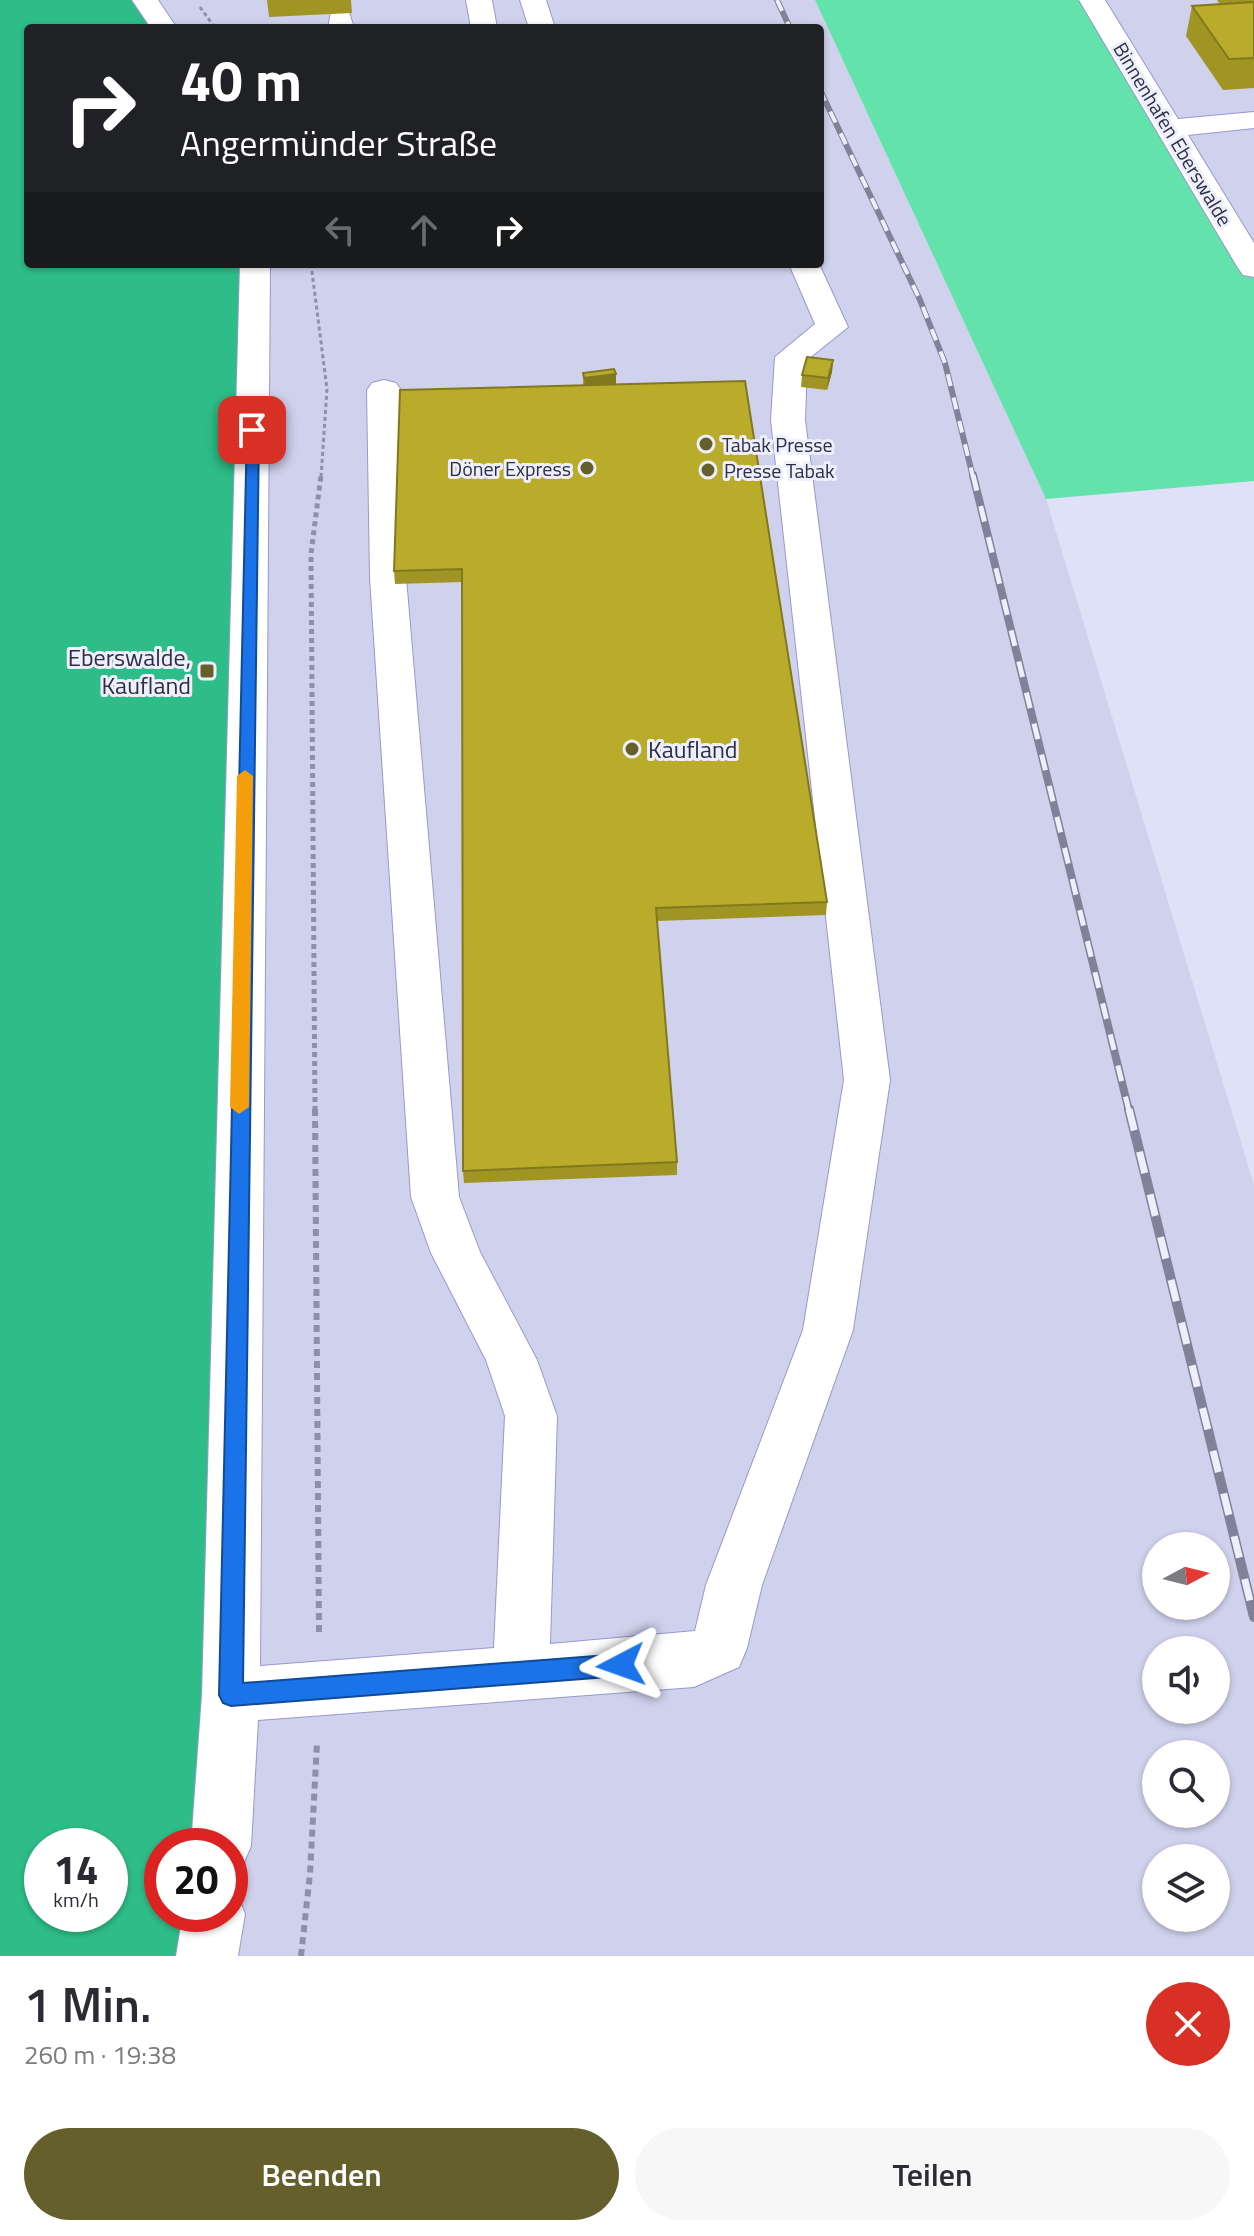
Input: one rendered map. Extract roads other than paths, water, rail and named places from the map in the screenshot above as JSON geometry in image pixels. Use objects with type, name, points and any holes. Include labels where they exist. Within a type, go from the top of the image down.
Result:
[{"type":"street","points":[[145,0],[161,24]]},
{"type":"street","points":[[479,0],[483,24]]},
{"type":"street","points":[[533,0],[541,24]]},
{"type":"street","name":"Binnenhafen Eberswalde","points":[[1092,0],[1254,268]]},
{"type":"street","points":[[1169,129],[1254,120]]},
{"type":"street","points":[[222,1828],[231,1695],[255,268]]},
{"type":"street","points":[[231,1695],[694,1660],[719,1648],[734,1585],[828,1330],[867,1080],[788,420],[791,357],[832,327],[806,268]]},
{"type":"street","points":[[384,390],[388,578],[435,1197],[443,1227],[523,1381],[531,1416],[521,1672]]},
{"type":"street","points":[[207,1956],[211,1932]]},
{"type":"railway","points":[[777,0],[788,24]]},
{"type":"railway","points":[[824,98],[920,300],[945,363],[973,477]]},
{"type":"railway","points":[[973,475],[1129,1111]]},
{"type":"railway","points":[[1129,1109],[1254,1617]]},
{"type":"place","name":"Tabak Presse","points":[[706,444]]},
{"type":"place","name":"Döner Express","points":[[587,468]]},
{"type":"place","name":"Presse Tabak","points":[[708,470]]},
{"type":"place","name":"Eberswalde, Kaufland","points":[[207,671]]},
{"type":"place","name":"Kaufland","points":[[632,749]]}]
